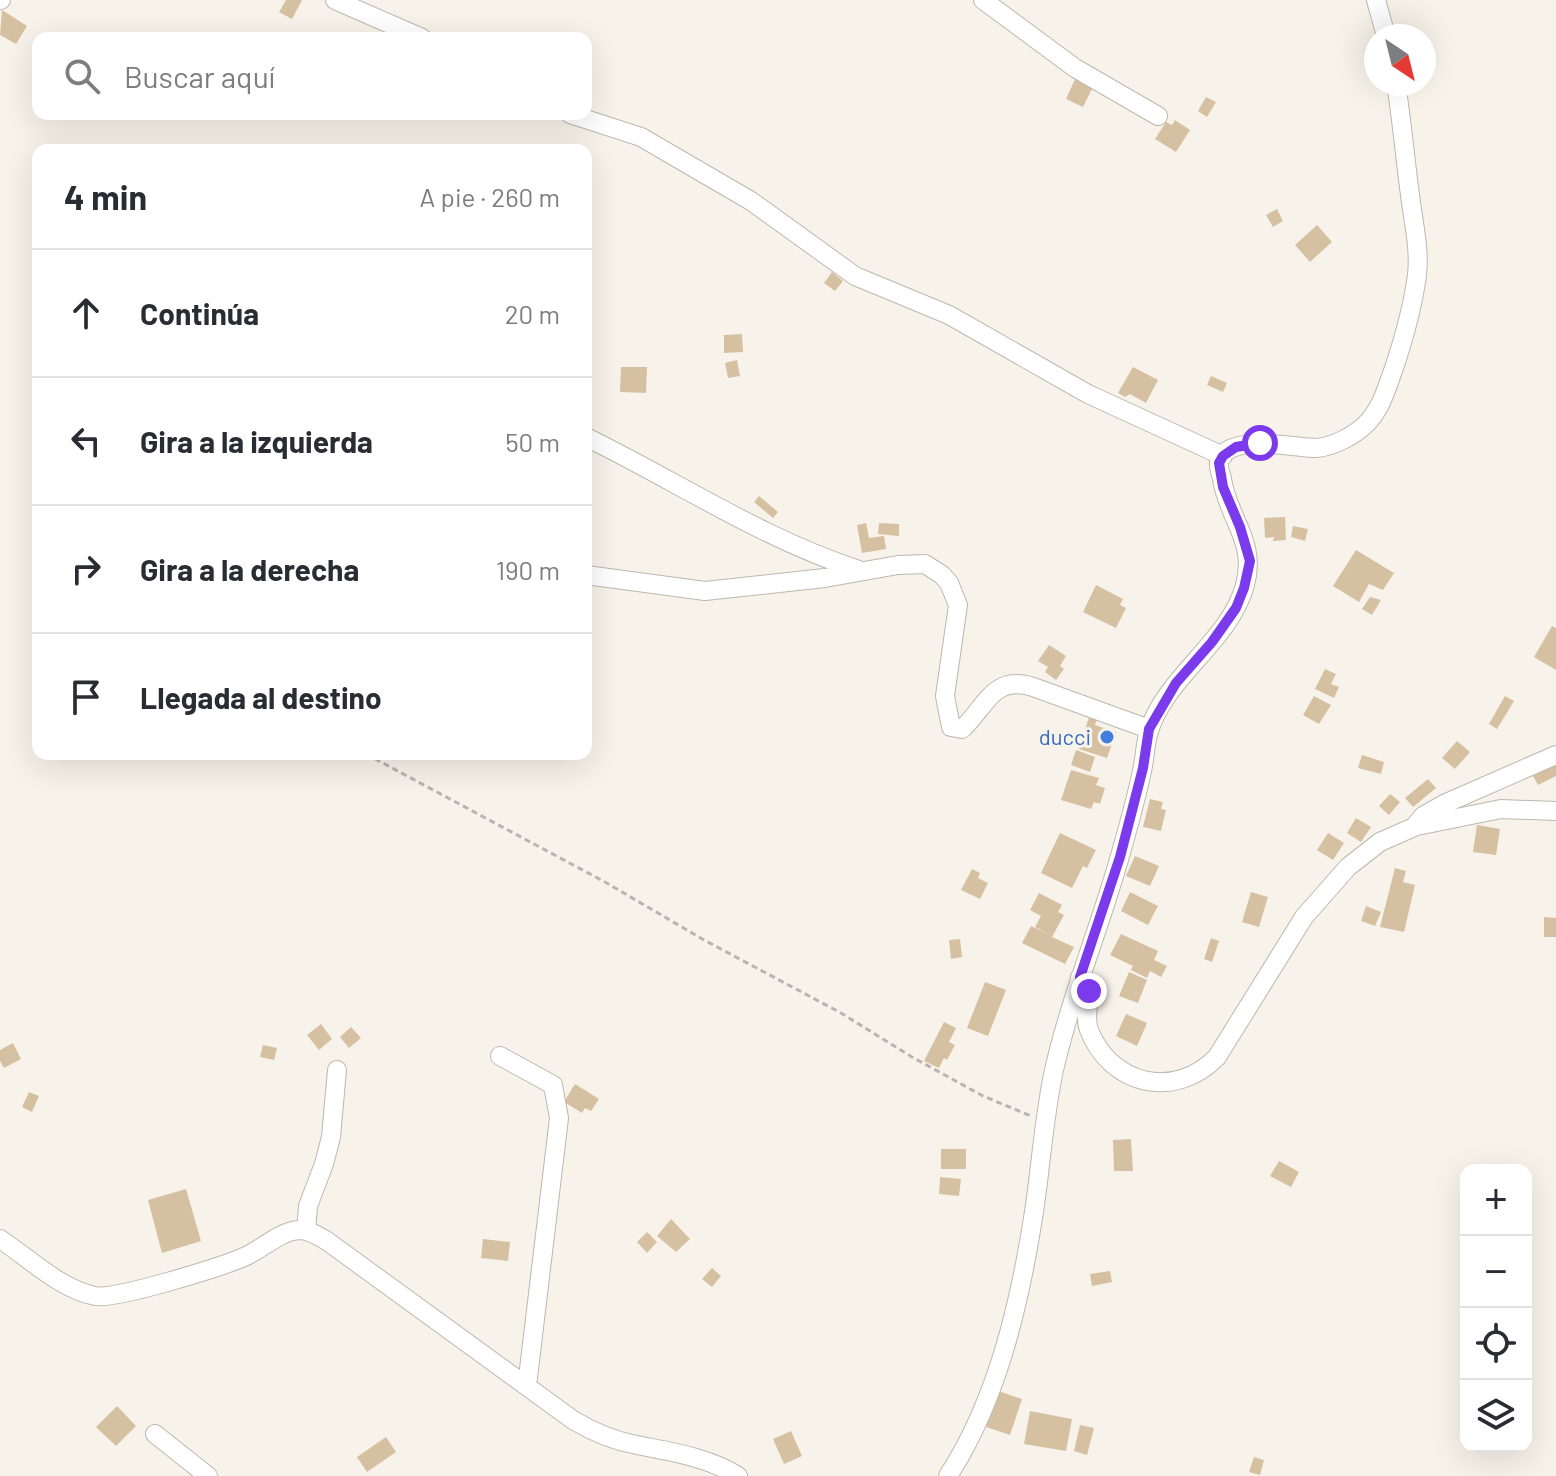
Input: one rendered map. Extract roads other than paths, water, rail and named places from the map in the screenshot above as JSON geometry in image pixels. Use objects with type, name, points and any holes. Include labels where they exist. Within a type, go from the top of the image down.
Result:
[{"type":"street","points":[[335,0],[408,32]]},
{"type":"street","points":[[983,0],[1075,68],[1158,116]]},
{"type":"street","points":[[1376,0],[1383,24]]},
{"type":"street","points":[[948,1476],[984,1407],[1007,1335],[1025,1261],[1054,1070],[1080,977],[1120,857],[1143,768],[1149,729],[1176,683],[1212,642],[1236,608],[1244,588],[1250,561],[1223,487],[1219,463],[1236,447],[1260,443],[1319,448],[1346,438],[1367,423],[1383,399],[1398,353],[1417,272],[1415,230],[1398,96]]},
{"type":"street","points":[[589,120],[641,137],[751,201],[855,276],[949,315],[1088,394],[1223,456]]},
{"type":"street","points":[[592,440],[811,555],[861,571]]},
{"type":"street","points":[[592,576],[705,591],[925,564],[942,575],[953,590],[958,605],[945,696],[951,727],[962,729],[993,692],[1017,684],[1149,729]]},
{"type":"street","points":[[1414,827],[1423,816],[1444,804],[1556,755]]},
{"type":"street","points":[[1080,977],[1087,983],[1089,991],[1087,1026],[1115,1066],[1136,1080],[1149,1082],[1187,1077],[1217,1057],[1304,917],[1348,867],[1380,842],[1414,827],[1501,809],[1556,811]]},
{"type":"street","points":[[500,1056],[553,1085],[559,1118],[527,1386]]},
{"type":"street","points":[[306,1231],[308,1206],[331,1137],[337,1070]]},
{"type":"street","points":[[0,1239],[69,1286],[99,1297],[123,1294],[242,1259],[283,1235],[296,1230],[306,1231],[327,1241],[592,1431],[714,1464],[738,1476]]},
{"type":"street","points":[[155,1434],[208,1476]]},
{"type":"place","name":"ducci","points":[[1107,737]]}]
